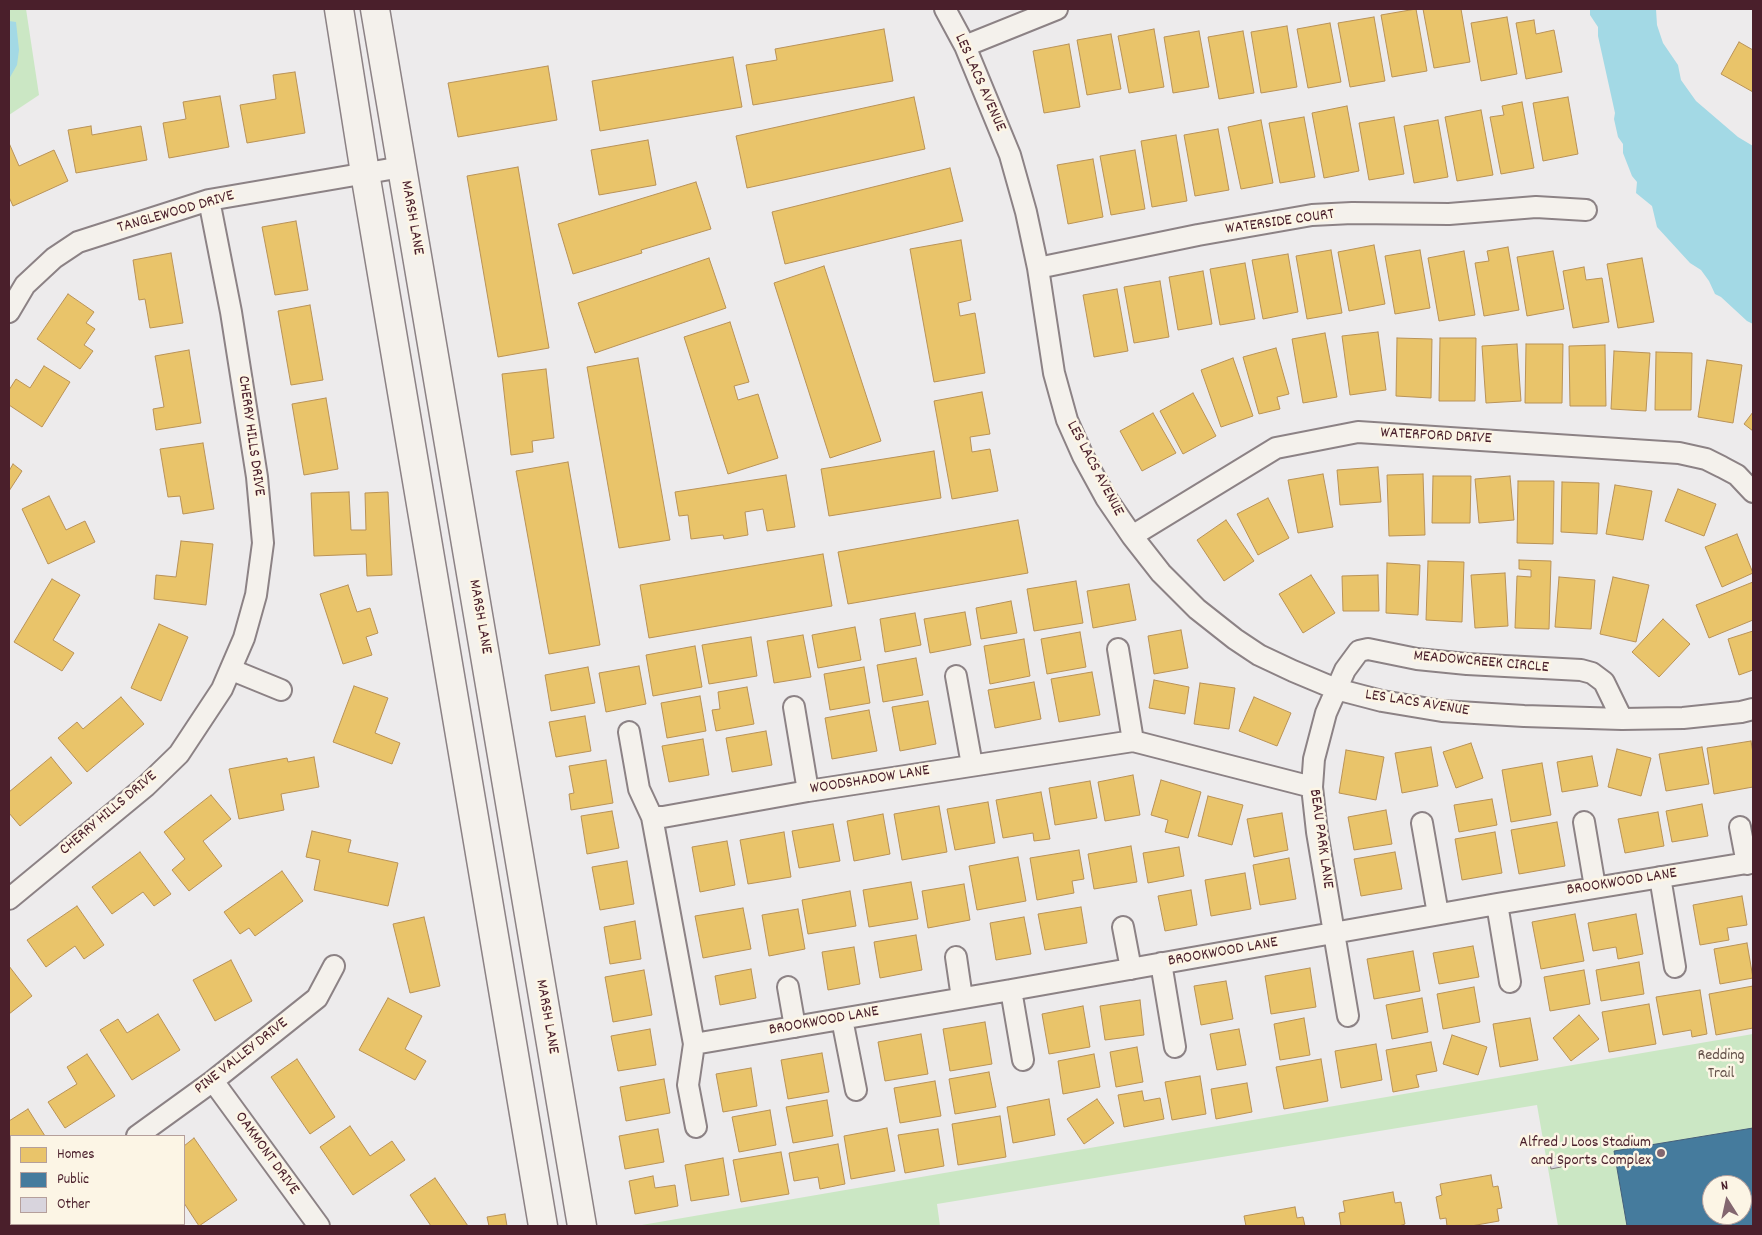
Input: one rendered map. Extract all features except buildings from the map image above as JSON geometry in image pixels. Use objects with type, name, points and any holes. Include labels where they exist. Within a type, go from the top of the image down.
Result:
[{"type":"main road","points":[[339,9],[543,1226]]},
{"type":"main road","name":"MARSH LANE","points":[[375,9],[582,1226]]},
{"type":"street","name":"LES LACS AVENUE","points":[[945,9],[965,46],[1010,155],[1026,212],[1038,268],[1054,373],[1067,420],[1083,456],[1106,498],[1132,536],[1161,572],[1197,609],[1259,655],[1336,689],[1382,701],[1442,711],[1622,719],[1683,718],[1753,709]]},
{"type":"street","points":[[965,46],[1058,9]]},
{"type":"street","name":"TANGLEWOOD DRIVE","points":[[9,312],[25,286],[54,258],[78,242],[209,200],[402,167]]},
{"type":"street","name":"CHERRY HILLS DRIVE","points":[[9,899],[146,786],[179,754],[204,719],[232,670],[244,638],[256,595],[262,543],[257,477],[231,312],[209,200]]},
{"type":"street","name":"WATERSIDE COURT","points":[[1038,268],[1198,235],[1312,215],[1449,214],[1536,208],[1586,210]]},
{"type":"street","name":"WATERFORD DRIVE","points":[[1132,536],[1276,448],[1358,432],[1679,453],[1706,459],[1722,466],[1737,476],[1753,492]]},
{"type":"street","points":[[1118,649],[1133,742]]},
{"type":"street","name":"MEADOWCREEK CIRCLE","points":[[1336,689],[1350,662],[1359,651],[1368,649],[1417,659],[1581,670],[1592,673],[1604,682],[1622,719]]},
{"type":"street","points":[[232,670],[281,690]]},
{"type":"street","points":[[956,676],[972,765]]},
{"type":"street","name":"BEAU PARK LANE","points":[[1336,689],[1326,713],[1314,759],[1312,787],[1317,832],[1348,1016]]},
{"type":"street","points":[[794,707],[808,791]]},
{"type":"street","points":[[629,732],[639,789],[652,817],[694,1044],[688,1085],[696,1126]]},
{"type":"street","name":"WOODSHADOW LANE","points":[[652,817],[663,817],[808,791],[972,765],[1133,742],[1312,787]]},
{"type":"street","points":[[1584,822],[1595,887]]},
{"type":"street","points":[[1422,823],[1438,914]]},
{"type":"street","points":[[1740,827],[1750,863]]},
{"type":"street","name":"BROOKWOOD LANE","points":[[694,1044],[1595,887],[1750,863]]},
{"type":"street","points":[[1660,877],[1675,967]]},
{"type":"street","points":[[1497,904],[1510,982]]},
{"type":"street","points":[[1123,927],[1131,969]]},
{"type":"street","points":[[956,957],[962,998]]},
{"type":"street","points":[[1161,963],[1175,1046]]},
{"type":"street","name":"PINE VALLEY DRIVE","points":[[138,1135],[213,1081],[317,998],[334,966]]},
{"type":"street","points":[[788,986],[795,1027]]},
{"type":"street","points":[[1011,990],[1024,1060]]},
{"type":"street","points":[[842,1018],[856,1090]]},
{"type":"street","name":"OAKMONT DRIVE","points":[[213,1081],[319,1226]]},
{"type":"green space","points":[[9,9],[26,9],[39,95],[9,115]]},
{"type":"green space","name":"Redding Trail","points":[[1753,1034],[1753,1226],[1558,1226],[1537,1105],[937,1204],[940,1226],[636,1226]]},
{"type":"water","points":[[1590,9],[1656,9],[1657,25],[1663,43],[1678,65],[1681,80],[1696,101],[1738,137],[1753,146],[1753,324],[1715,294],[1701,270],[1690,263],[1657,227],[1652,206],[1636,193],[1637,182],[1632,176],[1623,153],[1623,144],[1618,137],[1614,119],[1615,113],[1598,36],[1598,27],[1590,15]]},
{"type":"water","points":[[9,21],[16,22],[19,50],[17,65],[9,79]]},
{"type":"place","name":"Alfred J Loos Stadium and Sports Complex","points":[[1661,1153]]}]
